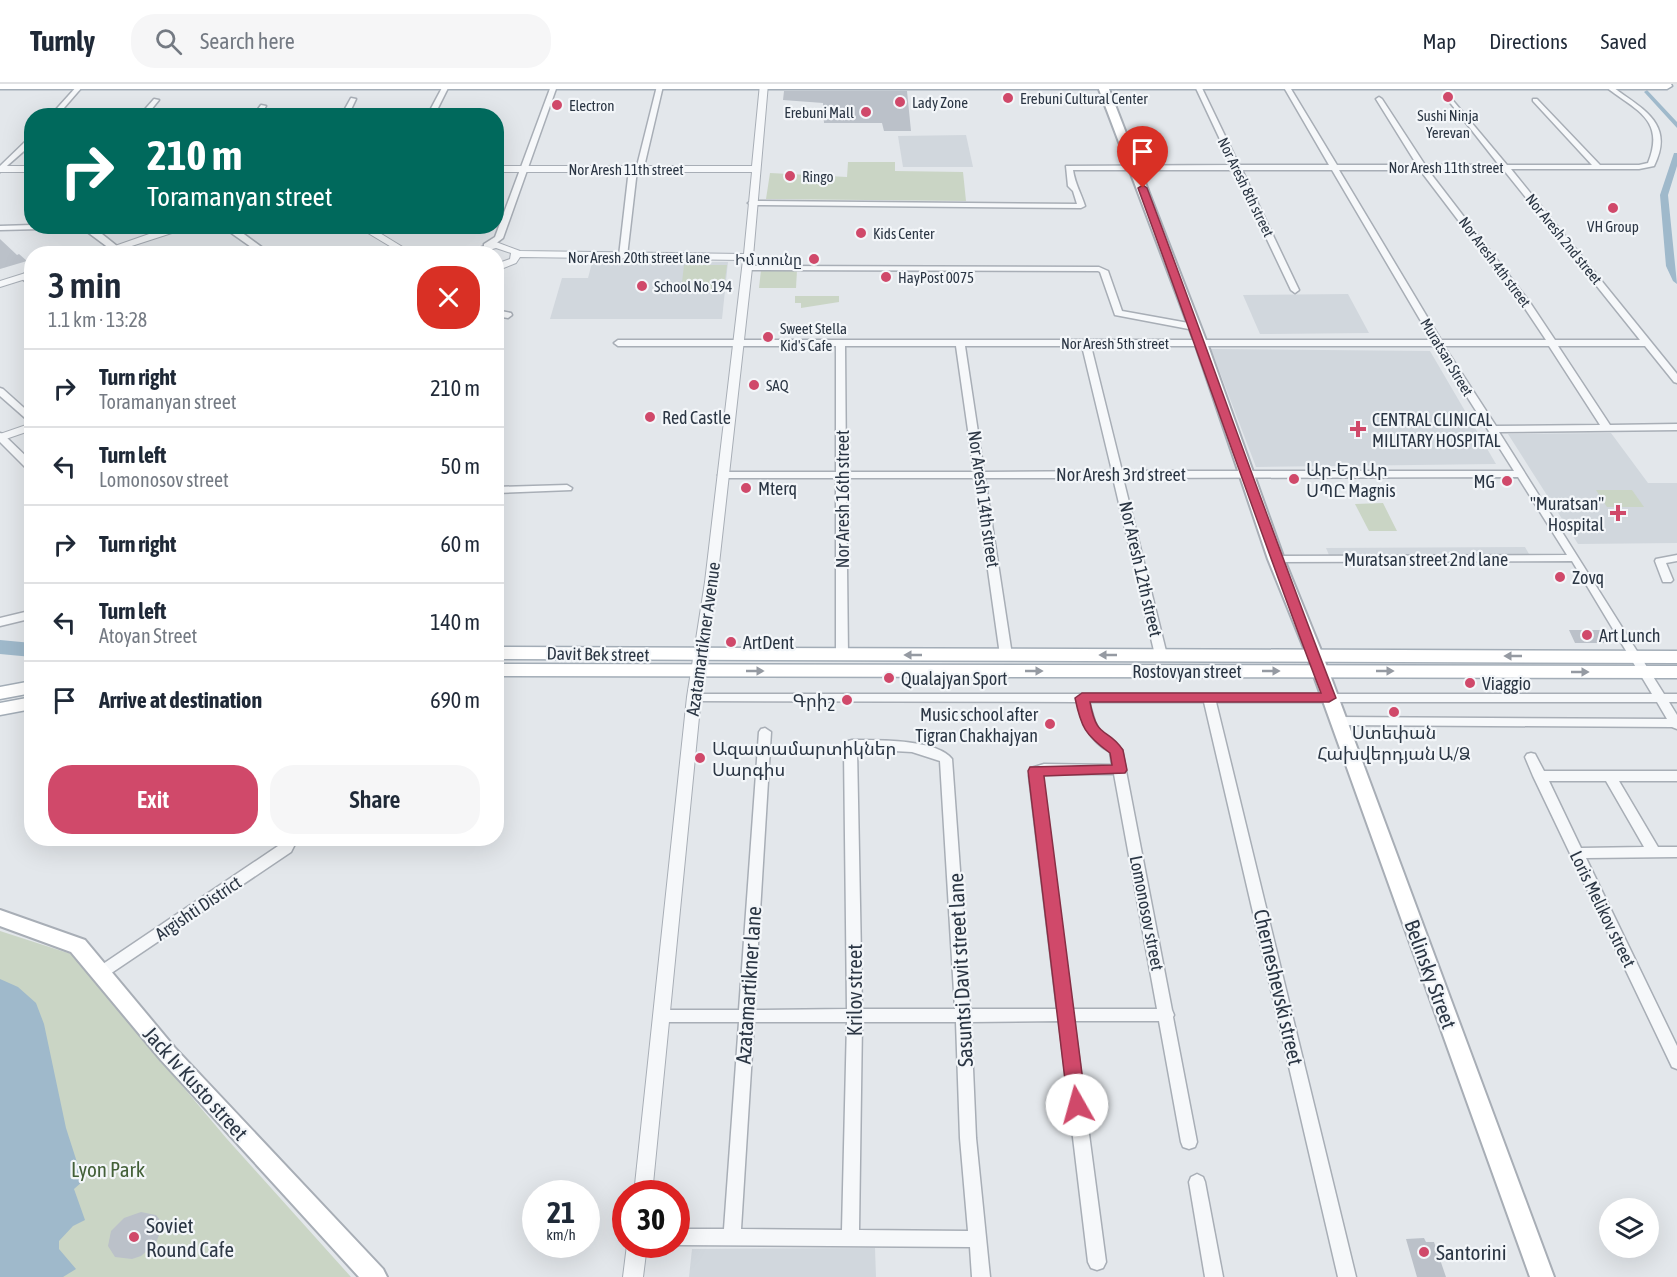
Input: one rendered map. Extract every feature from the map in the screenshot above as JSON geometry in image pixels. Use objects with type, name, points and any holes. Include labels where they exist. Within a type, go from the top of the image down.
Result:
[{"type":"main road","name":"Belinsky Street","points":[[1103,85],[1201,343],[1276,560],[1317,663],[1542,1277]]},
{"type":"main road","points":[[0,86],[1649,85],[1669,89]]},
{"type":"main road","name":"Davit Bek street","points":[[504,653],[698,663]]},
{"type":"main road","name":"Rostovyan street","points":[[698,663],[842,655],[1161,655],[1317,663]]},
{"type":"main road","name":"Rostovyan street","points":[[698,663],[1639,664],[1677,657]]},
{"type":"main road","name":"Davit Bek street","points":[[504,670],[698,663]]},
{"type":"main road","name":"Rostovyan street","points":[[1639,664],[1677,672]]},
{"type":"main road","points":[[0,693],[24,688]]},
{"type":"main road","points":[[0,709],[24,704]]},
{"type":"main road","name":"Jack Iv Kusto street","points":[[0,918],[78,946],[99,974],[181,1069],[375,1277]]},
{"type":"street","points":[[434,108],[446,85]]},
{"type":"street","name":"Azatamartikner Avenue","points":[[644,1180],[694,697],[710,591],[747,268],[764,85]]},
{"type":"street","name":"Nor Aresh 8th street","points":[[1198,85],[1295,290]]},
{"type":"street","name":"Muratsan Street","points":[[1286,85],[1438,343],[1575,558],[1639,664]]},
{"type":"street","points":[[60,108],[81,86]]},
{"type":"street","points":[[502,242],[523,169],[554,86]]},
{"type":"street","points":[[623,256],[633,169],[640,167],[660,86]]},
{"type":"street","name":"Nor Aresh 4th street","points":[[1376,86],[1422,167],[1521,297],[1607,428]]},
{"type":"street","name":"Nor Aresh 11th street","points":[[752,203],[1081,206],[1077,190],[1072,186],[1069,168],[1598,167],[1651,164],[1659,150],[1659,130],[1651,119],[1608,86]]},
{"type":"street","points":[[348,108],[353,99]]},
{"type":"street","name":"Nor Aresh 2nd street","points":[[1450,99],[1677,380]]},
{"type":"street","points":[[148,108],[156,100]]},
{"type":"street","points":[[1535,100],[1598,167]]},
{"type":"street","points":[[0,169],[24,147]]},
{"type":"street","points":[[0,169],[24,169]]},
{"type":"street","name":"Nor Aresh 11th street","points":[[504,169],[756,169]]},
{"type":"street","points":[[0,228],[24,227]]},
{"type":"street","points":[[97,234],[114,246]]},
{"type":"street","points":[[130,246],[161,234]]},
{"type":"street","points":[[239,234],[256,246]]},
{"type":"street","points":[[380,234],[398,246]]},
{"type":"street","points":[[487,246],[502,242]]},
{"type":"street","points":[[502,242],[515,257]]},
{"type":"street","name":"Nor Aresh 20th street lane","points":[[504,263],[515,257],[531,256],[748,257]]},
{"type":"street","points":[[747,268],[1099,268],[1104,271],[1118,313],[1194,327]]},
{"type":"street","points":[[0,284],[24,277]]},
{"type":"street","points":[[504,314],[508,315]]},
{"type":"street","name":"Nor Aresh 5th street","points":[[618,343],[1647,343]]},
{"type":"street","name":"Nor Aresh 16th street","points":[[840,343],[843,475],[842,655]]},
{"type":"street","name":"Nor Aresh 14th street","points":[[960,343],[1006,655]]},
{"type":"street","name":"Nor Aresh 12th street","points":[[1086,343],[1161,655]]},
{"type":"street","points":[[0,391],[24,414]]},
{"type":"street","points":[[1492,429],[1677,427]]},
{"type":"street","points":[[24,429],[1,437],[24,460]]},
{"type":"street","name":"Nor Aresh 3rd street","points":[[723,475],[1520,474]]},
{"type":"street","points":[[504,490],[567,488]]},
{"type":"street","name":"Muratsan street 2nd lane","points":[[1276,560],[1575,558]]},
{"type":"street","points":[[1667,580],[1660,561],[1677,558]]},
{"type":"street","points":[[0,622],[24,616]]},
{"type":"street","points":[[1639,664],[1676,724]]},
{"type":"street","points":[[694,697],[1677,698]]},
{"type":"street","name":"Cherneshevski street","points":[[1209,697],[1347,1277]]},
{"type":"street","name":"Lomonosov street","points":[[1082,698],[1087,723],[1098,738],[1116,750],[1190,1142]]},
{"type":"street","points":[[1461,698],[1473,722]]},
{"type":"street","points":[[1338,721],[1676,724]]},
{"type":"street","name":"Azatamartikner lane","points":[[732,1238],[765,732]]},
{"type":"street","name":"Krilov street","points":[[850,1237],[855,1014],[852,744]]},
{"type":"street","name":"Sasuntsi Davit street lane","points":[[852,744],[927,750],[946,759],[963,1015],[968,1138],[981,1277]]},
{"type":"street","name":"Loris Melikov street","points":[[1531,757],[1677,1062]]},
{"type":"street","points":[[1097,1262],[1036,771],[1120,770]]},
{"type":"street","points":[[1539,776],[1677,776]]},
{"type":"street","points":[[1610,776],[1654,852]]},
{"type":"street","name":"Argishti District","points":[[99,974],[287,846]]},
{"type":"street","points":[[1576,853],[1677,852]]},
{"type":"street","points":[[662,1016],[1167,1015]]},
{"type":"street","points":[[1197,1182],[1214,1277]]},
{"type":"street","points":[[690,1237],[978,1239]]},
{"type":"street","points":[[633,1277],[635,1258]]},
{"type":"shaded area","points":[[966,135],[973,167],[903,167],[898,136]]},
{"type":"shaded area","name":"School No 194","points":[[728,262],[722,319],[550,319],[562,278],[588,278],[592,263]]},
{"type":"shaded area","points":[[1348,294],[1369,333],[1260,334],[1243,295]]},
{"type":"shaded area","name":"CENTRAL CLINICAL MILITARY HOSPITAL","points":[[1211,349],[1430,351],[1496,464],[1256,467]]},
{"type":"shaded area","name":"\"Muratsan\" Hospital","points":[[1611,433],[1648,483],[1677,483],[1677,543],[1578,544],[1508,434]]},
{"type":"shaded area","points":[[1525,547],[1529,554],[1329,555],[1326,548]]},
{"type":"shaded area","points":[[875,1248],[876,1277],[689,1277],[692,1249]]},
{"type":"green space","points":[[848,162],[895,162],[895,171],[963,172],[966,201],[766,199],[770,173],[847,177]]},
{"type":"green space","points":[[684,265],[727,265],[724,287],[719,291],[681,291]]},
{"type":"green space","points":[[761,270],[797,270],[796,288],[759,288]]},
{"type":"green space","points":[[795,296],[839,296],[839,302],[801,308],[801,303],[795,303]]},
{"type":"green space","points":[[1596,490],[1632,490],[1644,507],[1607,507]]},
{"type":"green space","points":[[1383,503],[1397,531],[1369,531],[1355,504]]},
{"type":"green space","name":"Lyon Park","points":[[0,931],[71,954],[227,1139],[351,1277],[0,1277]]},
{"type":"water","points":[[0,979],[18,987],[36,1003],[44,1024],[66,1128],[83,1181],[74,1189],[85,1220],[73,1226],[59,1241],[59,1249],[76,1269],[63,1277],[0,1277]]},
{"type":"building","name":"Erebuni Mall","points":[[784,91],[907,91],[911,131],[884,131],[882,123],[824,123],[823,103],[783,100]]},
{"type":"building","points":[[0,239],[24,258],[24,262],[0,269]]},
{"type":"building","name":"Art Lunch","points":[[1569,630],[1600,630],[1607,643],[1575,643]]},
{"type":"building","name":"Soviet Round Cafe","points":[[141,1212],[156,1215],[160,1220],[162,1227],[156,1243],[141,1256],[132,1259],[115,1257],[108,1246],[111,1231],[124,1218]]},
{"type":"building","name":"Santorini","points":[[1424,1238],[1426,1242],[1434,1242],[1446,1277],[1417,1277],[1406,1239]]},
{"type":"waterway","points":[[1647,92],[1677,126]]},
{"type":"waterway","points":[[1677,155],[1664,195],[1670,266],[1677,281]]},
{"type":"waterway","points":[[0,647],[24,649]]},
{"type":"place","name":"Sushi Ninja Yerevan","points":[[1448,97]]},
{"type":"place","name":"Erebuni Cultural Center","points":[[1008,98]]},
{"type":"place","name":"Lady Zone","points":[[900,102]]},
{"type":"place","name":"Electron","points":[[557,105]]},
{"type":"place","name":"Erebuni Mall","points":[[866,112]]},
{"type":"place","name":"Ringo","points":[[790,176]]},
{"type":"place","name":"VH Group","points":[[1613,208]]},
{"type":"place","name":"Kids Center","points":[[861,233]]},
{"type":"place","name":"Իմ տունը","points":[[814,259]]},
{"type":"place","name":"HayPost 0075","points":[[886,277]]},
{"type":"place","name":"School No 194","points":[[642,286]]},
{"type":"place","name":"Sweet Stella Kid's Cafe","points":[[768,337]]},
{"type":"place","name":"SAQ","points":[[754,385]]},
{"type":"place","name":"Red Castle","points":[[650,417]]},
{"type":"place","name":"CENTRAL CLINICAL MILITARY HOSPITAL","points":[[1358,429]]},
{"type":"place","name":"Ար-Եր Ար ՍՊԸ Magnis","points":[[1294,479]]},
{"type":"place","name":"MG","points":[[1507,481]]},
{"type":"place","name":"Mterq","points":[[746,488]]},
{"type":"place","name":"\"Muratsan\" Hospital","points":[[1618,513]]},
{"type":"place","name":"Zovq","points":[[1560,577]]},
{"type":"place","name":"Art Lunch","points":[[1587,635]]},
{"type":"place","name":"ArtDent","points":[[731,642]]},
{"type":"place","name":"Qualajyan Sport","points":[[889,678]]},
{"type":"place","name":"Viaggio","points":[[1470,683]]},
{"type":"place","name":"Գրիշ","points":[[847,700]]},
{"type":"place","name":"Ստեփան Հախվերդյան Ա/Ձ","points":[[1394,712]]},
{"type":"place","name":"Music school after Tigran Chakhajyan","points":[[1050,724]]},
{"type":"place","name":"Ազատամարտիկներ Սարգիս","points":[[700,758]]},
{"type":"place","name":"Soviet Round Cafe","points":[[134,1237]]},
{"type":"place","name":"Santorini","points":[[1424,1252]]},
{"type":"route","points":[[1077,1105],[1036,771],[1065,768],[1120,770],[1116,750],[1098,738],[1087,723],[1082,698],[1329,698],[1312,648],[1276,560],[1201,343],[1143,188]]}]
